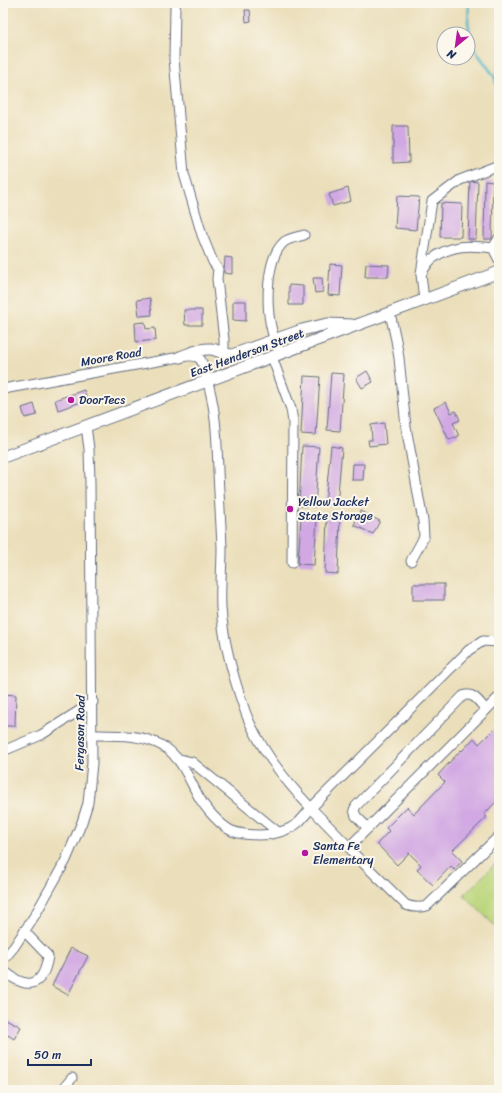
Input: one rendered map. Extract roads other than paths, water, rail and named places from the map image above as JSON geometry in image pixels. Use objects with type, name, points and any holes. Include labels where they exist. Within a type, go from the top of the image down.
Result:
[{"type":"main road","name":"East Henderson Street","points":[[3,457],[499,272]]},
{"type":"main road","points":[[180,356],[200,350],[211,349],[232,355],[302,330],[327,324],[358,325]]},
{"type":"street","points":[[176,3],[174,59],[184,167],[202,235],[218,269],[217,278],[224,340],[224,348],[222,353]]},
{"type":"street","points":[[424,300],[421,274],[432,201],[460,180],[499,165]]},
{"type":"street","points":[[292,563],[293,422],[291,409],[276,355],[275,340],[268,306],[271,272],[273,262],[279,250],[285,242],[304,235]]},
{"type":"street","points":[[493,248],[499,238]]},
{"type":"street","points":[[421,274],[432,259],[450,248],[470,245],[493,248]]},
{"type":"street","points":[[493,248],[499,260]]},
{"type":"street","points":[[390,313],[399,358],[406,427],[423,521],[424,537],[411,561]]},
{"type":"street","name":"Moore Road","points":[[3,389],[180,356],[196,356],[201,360],[208,381]]},
{"type":"street","points":[[208,381],[217,434],[222,546],[221,608],[225,632],[243,707],[275,766],[298,795],[355,855],[406,905],[420,908],[427,906],[499,836]]},
{"type":"street","name":"Fergason Road","points":[[3,960],[35,915],[66,860],[82,822],[88,803],[91,783],[92,702],[90,483],[89,449],[86,426]]},
{"type":"street","points":[[92,735],[130,736],[150,740],[167,749],[176,758],[186,772],[201,800],[218,821],[231,831],[250,835],[266,835],[278,832],[298,823],[311,808],[469,650],[483,641],[499,642]]},
{"type":"street","points":[[368,828],[356,816],[354,810],[356,806],[463,696],[469,694],[486,710]]},
{"type":"street","points":[[349,847],[499,697]]},
{"type":"street","points":[[3,751],[41,735],[92,702]]},
{"type":"street","points":[[176,758],[192,762],[278,832]]},
{"type":"street","points":[[3,970],[17,981],[30,984],[38,981],[42,974],[48,956],[24,931]]},
{"type":"street","points":[[62,1090],[72,1078]]},
{"type":"waterway","points":[[469,3],[468,22],[473,47],[494,76],[499,95]]},
{"type":"place","name":"DoorTecs","points":[[71,400]]},
{"type":"place","name":"Yellow Jacket State Storage","points":[[290,509]]},
{"type":"place","name":"Santa Fe Elementary","points":[[305,853]]}]
